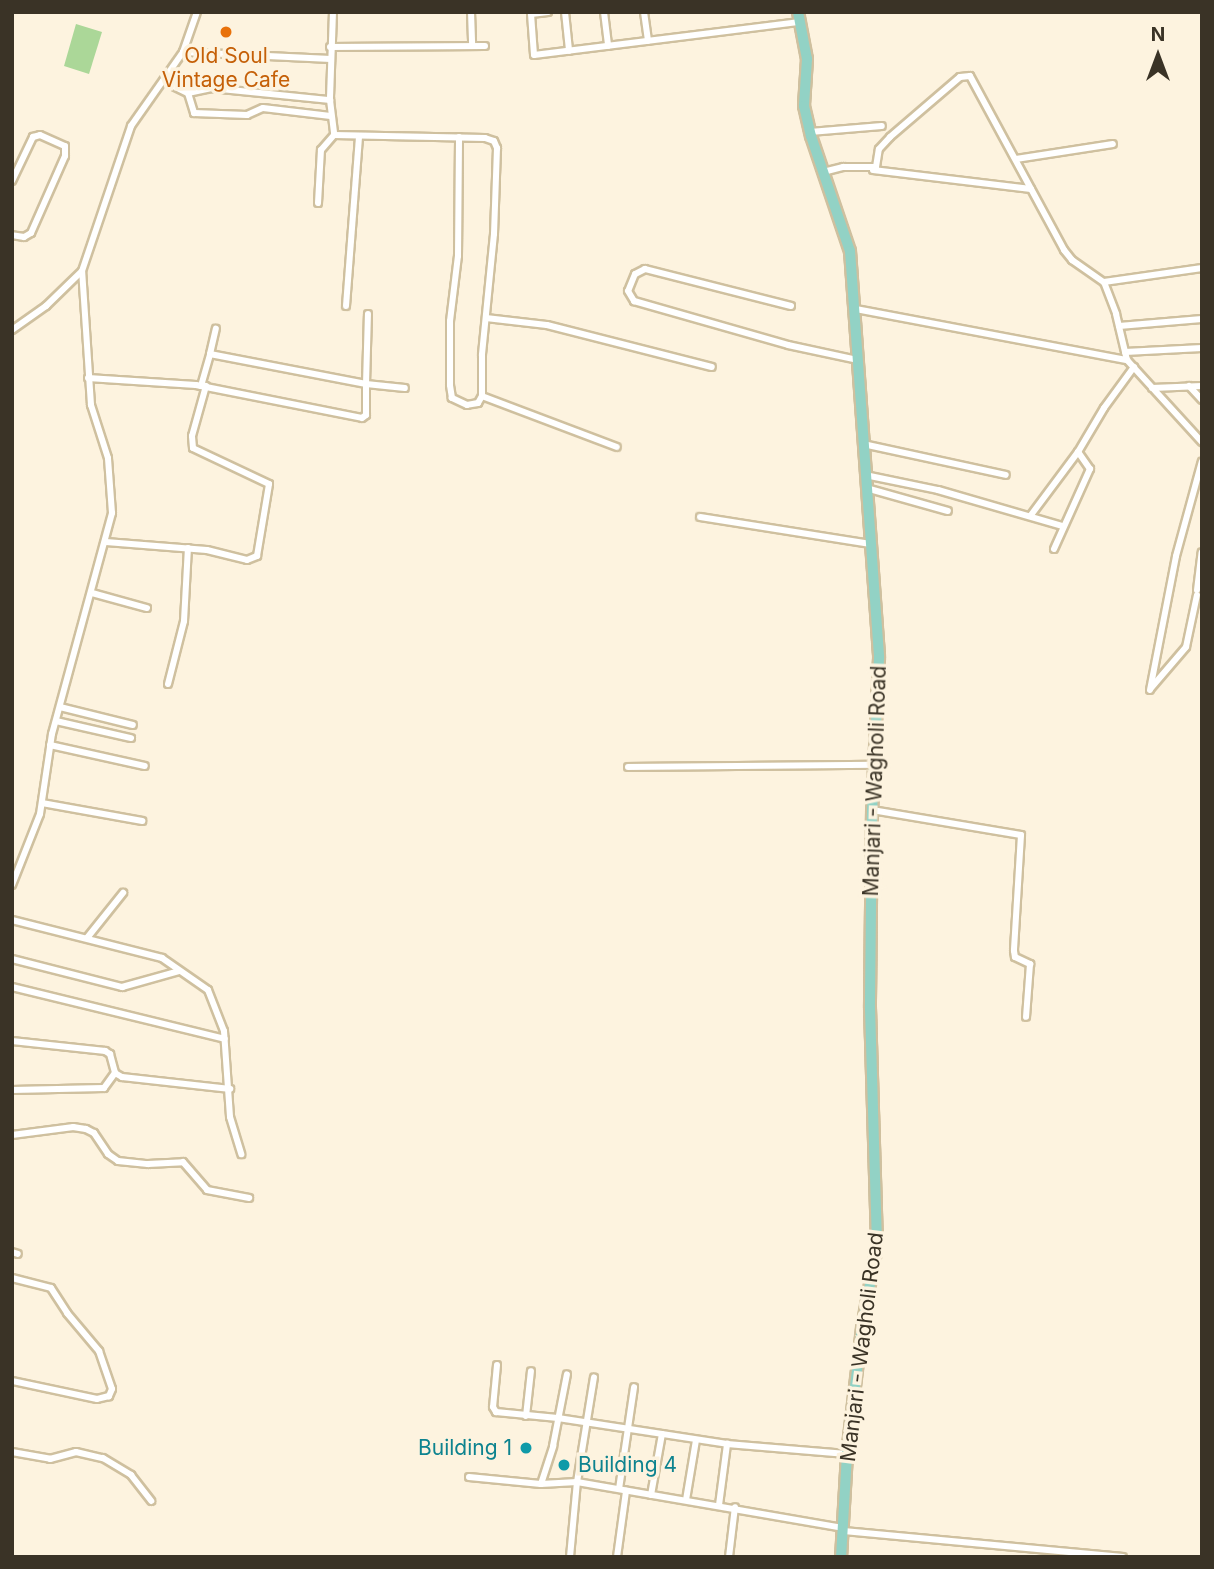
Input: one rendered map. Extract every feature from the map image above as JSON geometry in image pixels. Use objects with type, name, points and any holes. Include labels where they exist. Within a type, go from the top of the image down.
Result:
[{"type":"main road","name":"Manjari - Wagholi Road","points":[[799,17],[807,59],[804,106],[810,132],[850,251],[879,658],[872,810],[870,1008],[877,1246],[862,1328],[847,1454],[841,1557]]},
{"type":"street","points":[[12,886],[31,845],[42,803],[50,745],[112,513],[108,458],[91,405],[82,271],[131,126],[183,52],[197,12]]},
{"type":"street","points":[[318,203],[321,150],[334,135],[330,100],[333,12]]},
{"type":"street","points":[[471,12],[472,46]]},
{"type":"street","points":[[548,12],[531,14],[534,55],[648,41],[799,17]]},
{"type":"street","points":[[565,12],[569,51]]},
{"type":"street","points":[[604,12],[608,46]]},
{"type":"street","points":[[644,12],[648,41]]},
{"type":"street","points":[[330,47],[485,46]]},
{"type":"street","points":[[183,52],[331,59]]},
{"type":"street","points":[[823,172],[844,167],[876,167],[879,149],[890,137],[963,75],[972,79],[1068,255],[1104,282],[1126,356],[1202,442]]},
{"type":"street","points":[[163,81],[188,93],[211,88],[330,100]]},
{"type":"street","points":[[188,93],[194,113],[247,115],[263,108],[331,116]]},
{"type":"street","points":[[810,132],[882,126]]},
{"type":"street","points":[[12,181],[21,160],[37,135],[65,146],[65,156],[31,233],[24,237],[12,234]]},
{"type":"street","points":[[334,135],[459,137],[494,141],[497,148],[494,234],[482,396],[478,403],[467,405],[452,398],[450,385],[450,321],[458,256],[459,137]]},
{"type":"street","points":[[346,306],[359,136]]},
{"type":"street","points":[[1016,159],[1113,144]]},
{"type":"street","points":[[12,156],[21,160]]},
{"type":"street","points":[[844,167],[1031,189]]},
{"type":"street","points":[[1104,282],[1200,267]]},
{"type":"street","points":[[791,306],[645,269],[635,274],[628,291],[634,301],[788,345],[858,360]]},
{"type":"street","points":[[12,330],[46,306],[82,271]]},
{"type":"street","points":[[856,309],[1126,356],[1202,348]]},
{"type":"street","points":[[88,378],[203,386],[362,418],[366,415],[368,314]]},
{"type":"street","points":[[486,318],[547,325],[712,367]]},
{"type":"street","points":[[1119,326],[1202,319]]},
{"type":"street","points":[[106,542],[188,548],[247,560],[254,559],[259,551],[270,490],[268,481],[193,448],[192,436],[216,329]]},
{"type":"street","points":[[210,354],[366,384],[405,388]]},
{"type":"street","points":[[1031,515],[1078,452],[1104,408],[1134,367]]},
{"type":"street","points":[[1189,386],[1202,400]]},
{"type":"street","points":[[1152,388],[1202,386]]},
{"type":"street","points":[[482,396],[617,447]]},
{"type":"street","points":[[863,444],[1006,475]]},
{"type":"street","points":[[1054,549],[1062,526],[1090,470],[1078,452]]},
{"type":"street","points":[[1202,461],[1176,555],[1150,690],[1186,647],[1202,552]]},
{"type":"street","points":[[865,475],[1031,515],[1062,526]]},
{"type":"street","points":[[866,488],[948,511]]},
{"type":"street","points":[[699,517],[871,544]]},
{"type":"street","points":[[169,684],[184,621],[188,548]]},
{"type":"street","points":[[92,593],[147,608]]},
{"type":"street","points":[[60,707],[133,725]]},
{"type":"street","points":[[56,721],[131,737]]},
{"type":"street","points":[[50,745],[145,766]]},
{"type":"street","points":[[628,766],[874,765]]},
{"type":"street","points":[[42,803],[142,821]]},
{"type":"street","points":[[872,810],[1021,835],[1014,951],[1015,957],[1030,964],[1026,1017]]},
{"type":"street","points":[[87,938],[122,893]]},
{"type":"street","points":[[12,920],[162,958],[208,990],[223,1024],[230,1116],[241,1154]]},
{"type":"street","points":[[12,959],[122,987],[180,971]]},
{"type":"street","points":[[12,987],[225,1039]]},
{"type":"street","points":[[12,1041],[105,1052],[110,1054],[115,1073],[122,1077],[230,1089]]},
{"type":"street","points":[[12,1090],[104,1088],[115,1073]]},
{"type":"street","points":[[12,1135],[73,1127],[86,1129],[94,1133],[108,1154],[118,1161],[148,1164],[183,1162],[207,1190],[249,1198]]},
{"type":"street","points":[[12,1278],[51,1288],[67,1313],[99,1351],[112,1389],[109,1396],[97,1399],[12,1381]]},
{"type":"street","points":[[497,1365],[493,1410],[727,1444],[847,1454]]},
{"type":"street","points":[[526,1416],[531,1371]]},
{"type":"street","points":[[541,1483],[554,1446],[567,1374]]},
{"type":"street","points":[[570,1557],[577,1482],[594,1377]]},
{"type":"street","points":[[617,1557],[627,1430],[634,1387]]},
{"type":"street","points":[[651,1495],[662,1434]]},
{"type":"street","points":[[686,1500],[696,1440]]},
{"type":"street","points":[[719,1504],[727,1444]]},
{"type":"street","points":[[12,1452],[50,1459],[71,1452],[94,1455],[131,1475],[151,1501]]},
{"type":"street","points":[[469,1477],[541,1483],[577,1482],[719,1504],[844,1529],[1123,1557]]},
{"type":"street","points":[[729,1557],[734,1507]]},
{"type":"green space","points":[[76,24],[102,32],[89,74],[64,66]]},
{"type":"place","name":"Old Soul Vintage Cafe","points":[[226,32]]},
{"type":"place","name":"Building 1","points":[[526,1448]]},
{"type":"place","name":"Building 4","points":[[564,1465]]}]
